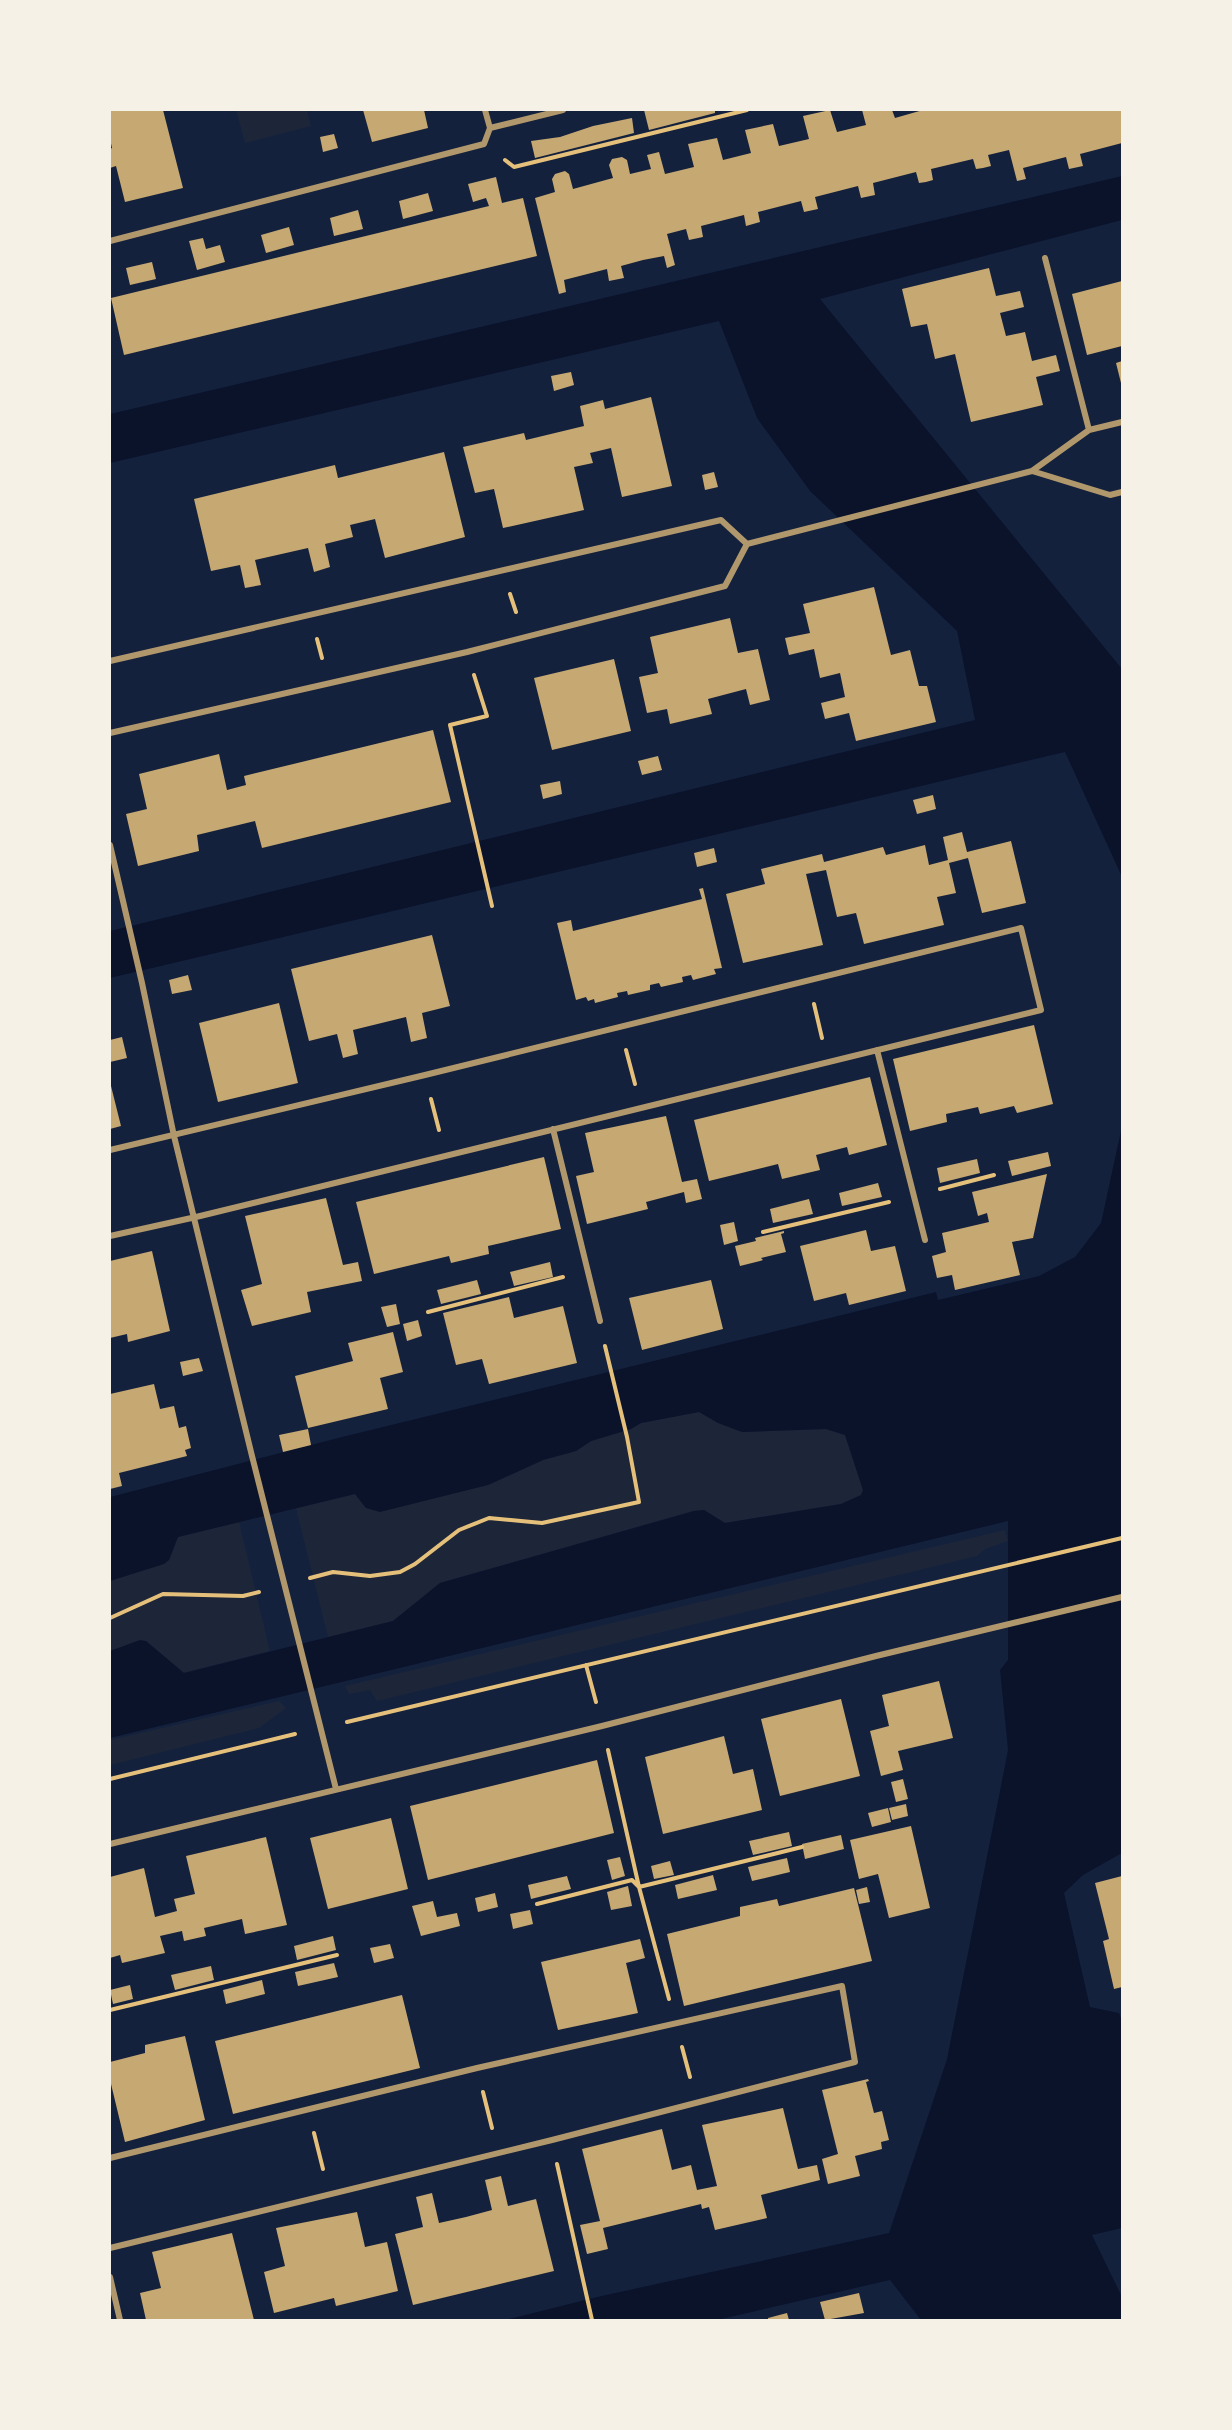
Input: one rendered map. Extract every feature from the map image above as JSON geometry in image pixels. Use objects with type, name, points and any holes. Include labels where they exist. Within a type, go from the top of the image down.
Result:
[{"type":"street","points":[[110,241],[484,144],[490,128],[485,110]]},
{"type":"street","points":[[490,128],[563,110]]},
{"type":"street","points":[[1046,258],[1089,430]]},
{"type":"street","points":[[110,733],[467,652],[725,586],[747,544],[1032,471],[1089,430],[1122,422]]},
{"type":"street","points":[[1032,471],[1110,495],[1122,492]]},
{"type":"street","points":[[110,661],[721,520],[747,544]]},
{"type":"street","points":[[110,845],[174,1136],[196,1217],[252,1456],[336,1789]]},
{"type":"street","points":[[110,1150],[425,1076],[1021,928],[1041,1010],[196,1217],[110,1236]]},
{"type":"street","points":[[877,1050],[925,1240]]},
{"type":"street","points":[[553,1130],[600,1321]]},
{"type":"street","points":[[110,1844],[602,1726],[876,1656],[1122,1597]]},
{"type":"street","points":[[110,2158],[477,2068],[843,1986],[855,2062],[552,2140],[110,2248]]},
{"type":"street","points":[[110,2277],[120,2320]]},
{"type":"path","points":[[484,144],[514,167],[747,110]]},
{"type":"path","points":[[503,570],[523,637]]},
{"type":"path","points":[[311,615],[329,684]]},
{"type":"path","points":[[467,652],[487,716],[450,725],[492,906]]},
{"type":"path","points":[[808,980],[828,1062]]},
{"type":"path","points":[[620,1026],[642,1107]]},
{"type":"path","points":[[425,1076],[446,1155]]},
{"type":"path","points":[[763,1232],[914,1196],[994,1174]]},
{"type":"path","points":[[428,1312],[587,1271]]},
{"type":"path","points":[[110,1618],[163,1594],[243,1596],[333,1572],[370,1576],[400,1572],[415,1564],[459,1530],[489,1518],[542,1523],[639,1502],[627,1437],[611,1372]]},
{"type":"path","points":[[110,1779],[1122,1538]]},
{"type":"path","points":[[586,1665],[639,1887],[697,2103]]},
{"type":"path","points":[[639,1887],[802,1847]]},
{"type":"path","points":[[537,1904],[632,1880],[639,1887]]},
{"type":"path","points":[[110,2010],[337,1955]]},
{"type":"path","points":[[477,2068],[498,2153]]},
{"type":"path","points":[[308,2109],[330,2194]]},
{"type":"path","points":[[552,2140],[592,2320]]},
{"type":"shaded area","points":[[236,110],[307,110],[311,126],[245,143]]},
{"type":"shaded area","points":[[1122,176],[1122,220],[820,299],[1122,669],[1122,877],[1065,752],[110,978],[110,931],[975,720],[957,631],[810,491],[757,418],[719,321],[110,463],[110,414]]},
{"type":"shaded area","points":[[1122,1126],[1122,1853],[1083,1875],[1064,1893],[1090,2007],[1119,2013],[1122,2021],[1122,2228],[1092,2235],[1122,2297],[1122,2320],[921,2320],[890,2280],[717,2320],[505,2320],[597,2297],[889,2233],[947,2059],[1008,1750],[1000,1670],[1008,1660],[1008,1521],[110,1738],[110,1651],[140,1640],[146,1641],[184,1673],[393,1621],[440,1583],[694,1511],[704,1510],[725,1523],[841,1504],[861,1495],[863,1490],[845,1435],[826,1429],[742,1432],[718,1423],[699,1412],[641,1423],[631,1429],[591,1441],[576,1451],[543,1460],[488,1485],[380,1512],[366,1508],[355,1494],[178,1537],[169,1560],[164,1564],[110,1581],[110,1497],[342,1437],[936,1292],[938,1300],[1039,1276],[1075,1257],[1101,1223]]},
{"type":"shaded area","points":[[699,1412],[742,1432],[826,1429],[845,1435],[863,1490],[862,1495],[841,1504],[725,1523],[704,1510],[693,1511],[440,1583],[393,1621],[328,1637],[296,1508],[355,1494],[366,1508],[488,1485],[543,1460],[576,1451],[591,1441],[631,1429],[641,1423]]},
{"type":"shaded area","points":[[239,1522],[270,1651],[183,1673],[146,1641],[110,1651],[110,1581],[169,1560],[178,1537]]},
{"type":"shaded area","points":[[1005,1530],[1008,1541],[985,1549],[977,1556],[377,1701],[370,1690],[349,1694],[345,1686]]},
{"type":"shaded area","points":[[279,1701],[286,1708],[259,1728],[110,1765],[110,1740]]},
{"type":"building","points":[[110,110],[163,110],[183,188],[125,202],[116,166],[110,168],[110,149],[112,148]]},
{"type":"building","points":[[363,110],[424,110],[428,128],[372,142]]},
{"type":"building","points":[[644,110],[715,110],[715,113],[649,130]]},
{"type":"building","points":[[830,110],[837,132],[866,125],[862,110],[892,110],[895,118],[923,110],[1122,110],[1122,143],[1080,154],[1083,166],[1069,169],[1066,157],[1023,168],[1026,179],[1017,181],[1009,150],[988,155],[991,166],[983,168],[976,169],[973,159],[931,169],[933,180],[926,182],[919,183],[916,172],[873,183],[875,195],[861,198],[858,186],[815,197],[818,209],[804,212],[801,201],[758,212],[760,222],[746,226],[744,215],[701,226],[703,237],[689,240],[686,229],[667,234],[675,265],[667,268],[664,256],[643,260],[621,266],[624,278],[609,281],[607,269],[564,280],[566,292],[559,294],[535,198],[555,192],[552,179],[555,174],[565,171],[569,174],[573,189],[613,178],[609,165],[612,159],[622,157],[627,160],[630,174],[651,169],[647,155],[659,152],[665,174],[694,167],[688,144],[717,138],[723,160],[751,153],[745,130],[773,124],[779,146],[809,139],[803,116]]},
{"type":"building","points":[[632,118],[634,133],[535,158],[531,141],[560,137],[593,126]]},
{"type":"building","points":[[334,134],[338,148],[323,152],[320,137]]},
{"type":"building","points":[[496,177],[502,203],[523,198],[537,256],[124,355],[111,298],[489,206],[486,198],[473,202],[468,184]]},
{"type":"building","points":[[428,193],[433,211],[403,219],[399,201]]},
{"type":"building","points":[[358,210],[363,229],[334,236],[330,218]]},
{"type":"building","points":[[289,227],[294,245],[266,253],[261,235]]},
{"type":"building","points":[[203,238],[206,249],[220,245],[225,262],[197,270],[189,241]]},
{"type":"building","points":[[152,262],[156,279],[130,285],[126,268]]},
{"type":"building","points":[[989,268],[996,296],[1020,291],[1024,307],[1000,313],[1006,336],[1025,332],[1032,361],[1056,355],[1060,371],[1036,377],[1043,405],[971,422],[955,354],[935,359],[927,324],[911,327],[902,289]]},
{"type":"building","points":[[1122,281],[1122,346],[1087,355],[1072,294]]},
{"type":"building","points":[[1122,361],[1122,387],[1116,363]]},
{"type":"building","points":[[571,372],[574,385],[554,391],[551,376]]},
{"type":"building","points":[[651,397],[672,486],[622,497],[611,448],[590,453],[593,463],[574,467],[584,510],[503,528],[494,489],[475,493],[463,447],[524,433],[526,440],[584,426],[580,406],[603,400],[605,409]]},
{"type":"building","points":[[444,452],[465,537],[385,558],[375,519],[350,525],[353,537],[325,544],[330,567],[314,572],[308,548],[255,560],[261,585],[245,588],[240,565],[211,571],[194,499],[335,465],[338,478]]},
{"type":"building","points":[[714,472],[718,487],[705,490],[702,475]]},
{"type":"building","points":[[874,587],[891,655],[910,650],[919,686],[927,686],[936,722],[856,741],[849,713],[825,719],[821,703],[845,697],[840,673],[820,678],[814,649],[789,655],[785,638],[810,633],[803,604]]},
{"type":"building","points":[[730,618],[738,653],[758,649],[770,700],[750,705],[746,689],[708,699],[712,714],[670,724],[667,709],[647,713],[639,677],[658,673],[650,637]]},
{"type":"building","points":[[614,659],[631,731],[552,750],[534,678]]},
{"type":"building","points":[[433,730],[451,802],[262,848],[255,821],[197,835],[199,851],[138,866],[126,814],[147,809],[139,774],[219,754],[227,790],[246,785],[244,776]]},
{"type":"building","points":[[658,756],[662,770],[642,775],[638,761]]},
{"type":"building","points":[[560,781],[562,794],[543,799],[540,785]]},
{"type":"building","points":[[933,795],[936,809],[917,814],[913,800]]},
{"type":"building","points":[[962,832],[967,852],[1011,841],[1026,903],[982,913],[968,858],[949,863],[956,893],[937,897],[944,925],[864,944],[856,913],[837,917],[826,870],[806,874],[823,945],[743,963],[726,894],[765,884],[761,869],[822,854],[824,862],[883,847],[886,855],[925,845],[929,865],[948,860],[943,837]]},
{"type":"building","points":[[714,848],[717,862],[697,867],[694,853]]},
{"type":"building","points":[[703,888],[722,968],[714,969],[716,974],[693,980],[691,975],[682,977],[683,982],[661,987],[659,983],[650,985],[650,990],[628,995],[627,991],[617,993],[618,997],[595,1003],[594,999],[588,1001],[586,997],[576,1000],[557,923],[571,920],[573,931],[702,899],[699,889]]},
{"type":"building","points":[[432,935],[450,1006],[422,1013],[427,1038],[411,1042],[406,1017],[353,1030],[358,1054],[343,1058],[337,1034],[309,1041],[291,969]]},
{"type":"building","points":[[188,975],[192,990],[172,994],[169,980]]},
{"type":"building","points":[[279,1003],[298,1083],[218,1102],[199,1023]]},
{"type":"building","points":[[1034,1025],[1053,1104],[1017,1113],[1014,1106],[980,1114],[978,1107],[946,1114],[947,1122],[910,1131],[893,1059]]},
{"type":"building","points":[[122,1037],[127,1058],[110,1062],[110,1040]]},
{"type":"building","points":[[870,1077],[887,1145],[849,1155],[847,1147],[816,1155],[820,1170],[782,1179],[778,1164],[709,1181],[694,1120]]},
{"type":"building","points":[[110,1082],[121,1126],[110,1129]]},
{"type":"building","points":[[666,1116],[682,1182],[697,1179],[702,1199],[686,1203],[684,1192],[646,1202],[648,1209],[587,1224],[576,1176],[594,1172],[585,1133]]},
{"type":"building","points":[[1048,1152],[1051,1166],[1012,1176],[1008,1161]]},
{"type":"building","points":[[544,1157],[561,1229],[488,1246],[489,1254],[451,1263],[449,1256],[374,1274],[356,1202]]},
{"type":"building","points":[[977,1159],[980,1173],[940,1183],[937,1168]]},
{"type":"building","points":[[1047,1174],[1033,1238],[1012,1242],[1020,1275],[955,1290],[952,1275],[937,1278],[932,1256],[946,1252],[942,1233],[989,1222],[987,1213],[978,1216],[972,1192]]},
{"type":"building","points":[[878,1183],[882,1197],[842,1206],[839,1193]]},
{"type":"building","points":[[326,1198],[343,1265],[358,1262],[362,1281],[307,1292],[311,1312],[252,1326],[241,1290],[262,1284],[245,1216]]},
{"type":"building","points":[[809,1199],[813,1214],[773,1223],[770,1209]]},
{"type":"building","points":[[734,1222],[738,1241],[724,1245],[720,1225]]},
{"type":"building","points":[[866,1230],[871,1251],[895,1246],[906,1291],[849,1305],[846,1293],[814,1301],[800,1246]]},
{"type":"building","points":[[784,1231],[781,1234],[786,1252],[740,1266],[735,1246]]},
{"type":"building","points":[[152,1251],[170,1331],[128,1342],[127,1334],[110,1338],[110,1261]]},
{"type":"building","points":[[550,1262],[553,1277],[514,1286],[510,1272]]},
{"type":"building","points":[[477,1280],[481,1294],[441,1304],[437,1290]]},
{"type":"building","points":[[711,1280],[723,1329],[642,1350],[629,1298]]},
{"type":"building","points":[[509,1297],[514,1318],[563,1306],[577,1363],[489,1384],[482,1359],[456,1365],[443,1313]]},
{"type":"building","points":[[396,1304],[400,1324],[387,1327],[381,1307]]},
{"type":"building","points":[[418,1320],[422,1336],[407,1341],[403,1324]]},
{"type":"building","points":[[393,1332],[403,1372],[380,1378],[388,1409],[308,1428],[295,1376],[353,1361],[348,1343]]},
{"type":"building","points":[[199,1358],[203,1371],[183,1376],[180,1362]]},
{"type":"building","points":[[154,1384],[160,1409],[174,1406],[179,1428],[186,1426],[191,1448],[185,1450],[187,1456],[119,1473],[122,1486],[110,1489],[110,1394]]},
{"type":"building","points":[[308,1429],[311,1445],[283,1452],[279,1435]]},
{"type":"building","points":[[939,1681],[953,1738],[898,1751],[903,1770],[881,1776],[870,1731],[889,1726],[882,1695]]},
{"type":"building","points":[[841,1699],[860,1776],[780,1796],[761,1719]]},
{"type":"building","points":[[724,1736],[733,1774],[753,1769],[762,1810],[663,1834],[645,1757]]},
{"type":"building","points":[[597,1760],[614,1833],[428,1880],[410,1806]]},
{"type":"building","points":[[903,1779],[908,1799],[896,1802],[891,1782]]},
{"type":"building","points":[[906,1804],[908,1816],[892,1820],[889,1808]]},
{"type":"building","points":[[888,1808],[891,1822],[872,1827],[868,1813]]},
{"type":"building","points":[[391,1818],[408,1889],[328,1909],[310,1838]]},
{"type":"building","points":[[911,1826],[930,1908],[889,1918],[878,1874],[859,1879],[850,1840]]},
{"type":"building","points":[[789,1832],[792,1846],[753,1855],[749,1841]]},
{"type":"building","points":[[841,1835],[844,1849],[805,1859],[802,1844]]},
{"type":"building","points":[[266,1837],[287,1925],[245,1934],[242,1919],[204,1928],[206,1936],[184,1941],[182,1931],[160,1936],[165,1953],[122,1963],[120,1955],[110,1958],[110,1877],[144,1868],[155,1917],[177,1911],[174,1899],[195,1894],[186,1856]]},
{"type":"building","points":[[620,1857],[625,1876],[612,1880],[607,1860]]},
{"type":"building","points":[[787,1858],[790,1872],[752,1881],[748,1867]]},
{"type":"building","points":[[670,1861],[674,1875],[654,1879],[651,1866]]},
{"type":"building","points":[[713,1875],[717,1890],[678,1899],[675,1885]]},
{"type":"building","points":[[567,1876],[571,1889],[531,1899],[528,1885]]},
{"type":"building","points":[[1122,1876],[1122,1987],[1114,1989],[1103,1941],[1109,1939],[1095,1883]]},
{"type":"building","points":[[628,1886],[632,1906],[611,1910],[607,1892]]},
{"type":"building","points":[[867,1887],[870,1902],[859,1904],[856,1890]]},
{"type":"building","points":[[854,1888],[872,1961],[684,2006],[667,1934],[740,1916],[740,1907],[777,1899],[779,1906]]},
{"type":"building","points":[[495,1893],[498,1907],[478,1912],[475,1898]]},
{"type":"building","points":[[433,1901],[437,1917],[457,1913],[460,1926],[421,1936],[412,1906]]},
{"type":"building","points":[[530,1910],[533,1924],[513,1929],[510,1914]]},
{"type":"building","points":[[333,1936],[336,1950],[297,1960],[294,1946]]},
{"type":"building","points":[[640,1939],[645,1958],[626,1963],[638,2013],[558,2030],[541,1962]]},
{"type":"building","points":[[390,1944],[394,1958],[374,1963],[370,1948]]},
{"type":"building","points":[[334,1963],[338,1977],[298,1986],[295,1972]]},
{"type":"building","points":[[211,1966],[214,1980],[175,1990],[171,1975]]},
{"type":"building","points":[[262,1980],[265,1994],[226,2004],[223,1990]]},
{"type":"building","points":[[130,1985],[133,1999],[113,2004],[110,1990]]},
{"type":"building","points":[[402,1995],[420,2068],[233,2114],[215,2041]]},
{"type":"building","points":[[185,2036],[205,2120],[125,2142],[110,2084],[110,2062],[145,2053],[145,2045]]},
{"type":"building","points":[[868,2079],[869,2081],[866,2082],[874,2113],[882,2111],[889,2140],[881,2142],[882,2149],[855,2156],[860,2176],[828,2184],[822,2159],[838,2154],[822,2090]]},
{"type":"building","points":[[783,2108],[798,2169],[817,2165],[820,2180],[761,2195],[767,2218],[715,2230],[709,2207],[702,2209],[701,2204],[603,2228],[608,2249],[587,2254],[580,2225],[600,2221],[582,2149],[662,2129],[672,2170],[691,2165],[697,2190],[717,2186],[702,2125]]},
{"type":"building","points":[[501,2176],[508,2206],[536,2199],[554,2271],[413,2305],[395,2234],[423,2227],[416,2197],[432,2193],[439,2223],[466,2217],[492,2210],[485,2180]]},
{"type":"building","points":[[357,2212],[365,2247],[387,2242],[398,2291],[336,2306],[334,2298],[274,2313],[264,2272],[285,2266],[276,2228]]},
{"type":"building","points":[[232,2233],[254,2320],[146,2320],[140,2293],[161,2288],[152,2252]]},
{"type":"building","points":[[859,2293],[864,2313],[825,2320],[820,2302]]},
{"type":"building","points":[[787,2313],[789,2320],[768,2320],[768,2318]]}]
